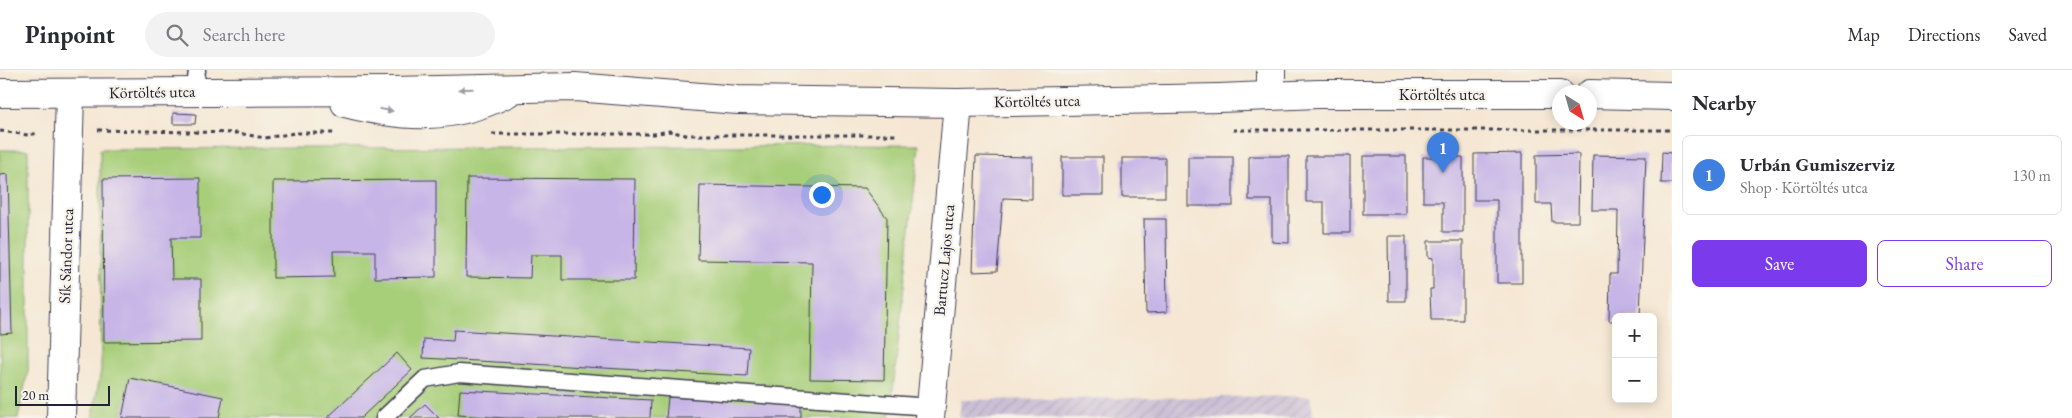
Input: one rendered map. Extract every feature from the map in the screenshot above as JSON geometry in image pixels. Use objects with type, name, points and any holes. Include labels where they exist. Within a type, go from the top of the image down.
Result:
[{"type":"street","name":"Körtöltés utca","points":[[0,93],[70,94],[196,80],[304,91],[352,105],[415,115],[441,114],[477,108],[515,79],[575,87],[738,100],[958,103],[1271,83],[1552,94]]},
{"type":"street","name":"Sík Sándor utca","points":[[61,418],[70,94]]},
{"type":"street","points":[[1597,94],[1672,96]]},
{"type":"street","name":"Bartucz Lajos utca","points":[[930,412],[958,103]]},
{"type":"lane","points":[[384,418],[425,379],[459,373],[930,412]]},
{"type":"shaded area","points":[[1310,396],[1314,418],[959,418],[961,400]]},
{"type":"green space","points":[[919,145],[890,418],[92,418],[101,370],[100,149]]},
{"type":"green space","points":[[0,150],[28,150],[28,371],[18,418],[0,418]]},
{"type":"building","points":[[173,113],[196,114],[195,124],[173,124]]},
{"type":"building","points":[[1662,152],[1672,153],[1672,183],[1661,183]]},
{"type":"building","points":[[1522,153],[1522,283],[1497,283],[1497,200],[1474,200],[1474,154]]},
{"type":"building","points":[[1579,154],[1578,222],[1552,222],[1551,204],[1536,204],[1536,155]]},
{"type":"building","points":[[1593,155],[1646,156],[1640,313],[1612,313],[1612,321],[1609,321],[1610,274],[1617,274],[1618,210],[1592,210]]},
{"type":"building","points":[[976,156],[1032,157],[1032,199],[1003,198],[997,271],[972,272]]},
{"type":"building","points":[[1249,156],[1289,156],[1289,243],[1272,242],[1272,200],[1249,200]]},
{"type":"building","points":[[1306,156],[1350,156],[1350,233],[1324,233],[1324,202],[1306,202]]},
{"type":"building","points":[[1363,156],[1406,156],[1406,214],[1363,214]]},
{"type":"building","points":[[1062,157],[1103,157],[1103,195],[1062,195]]},
{"type":"building","points":[[1188,157],[1233,157],[1233,206],[1188,206]]},
{"type":"building","points":[[1423,157],[1463,157],[1463,232],[1443,232],[1443,202],[1423,202]]},
{"type":"building","points":[[1122,158],[1165,158],[1165,197],[1122,197]]},
{"type":"building","points":[[8,174],[12,333],[0,334],[0,175]]},
{"type":"building","points":[[200,178],[200,238],[171,238],[172,279],[201,279],[201,341],[104,342],[103,179]]},
{"type":"building","points":[[467,178],[635,179],[634,280],[562,280],[562,255],[531,255],[530,278],[466,277]]},
{"type":"building","points":[[436,180],[436,277],[375,278],[375,251],[333,251],[334,277],[273,278],[273,181]]},
{"type":"building","points":[[700,185],[865,188],[887,218],[884,380],[810,379],[812,262],[698,260]]},
{"type":"building","points":[[1144,219],[1166,219],[1167,312],[1146,313]]},
{"type":"building","points":[[1388,236],[1406,236],[1406,301],[1389,301]]},
{"type":"building","points":[[1428,241],[1463,241],[1463,320],[1431,320],[1430,289],[1433,289],[1433,258],[1428,257]]},
{"type":"building","points":[[454,330],[749,348],[747,376],[423,358],[424,339],[453,341]]},
{"type":"building","points":[[397,353],[412,370],[361,418],[327,418]]},
{"type":"building","points":[[130,378],[223,397],[219,418],[122,418]]},
{"type":"building","points":[[460,390],[651,400],[650,418],[506,418],[458,415]]},
{"type":"building","points":[[668,397],[801,404],[801,418],[666,418]]},
{"type":"building","points":[[425,404],[439,418],[410,418]]},
{"type":"place","name":"Urbán Gumiszerviz","points":[[1443,173]]}]
